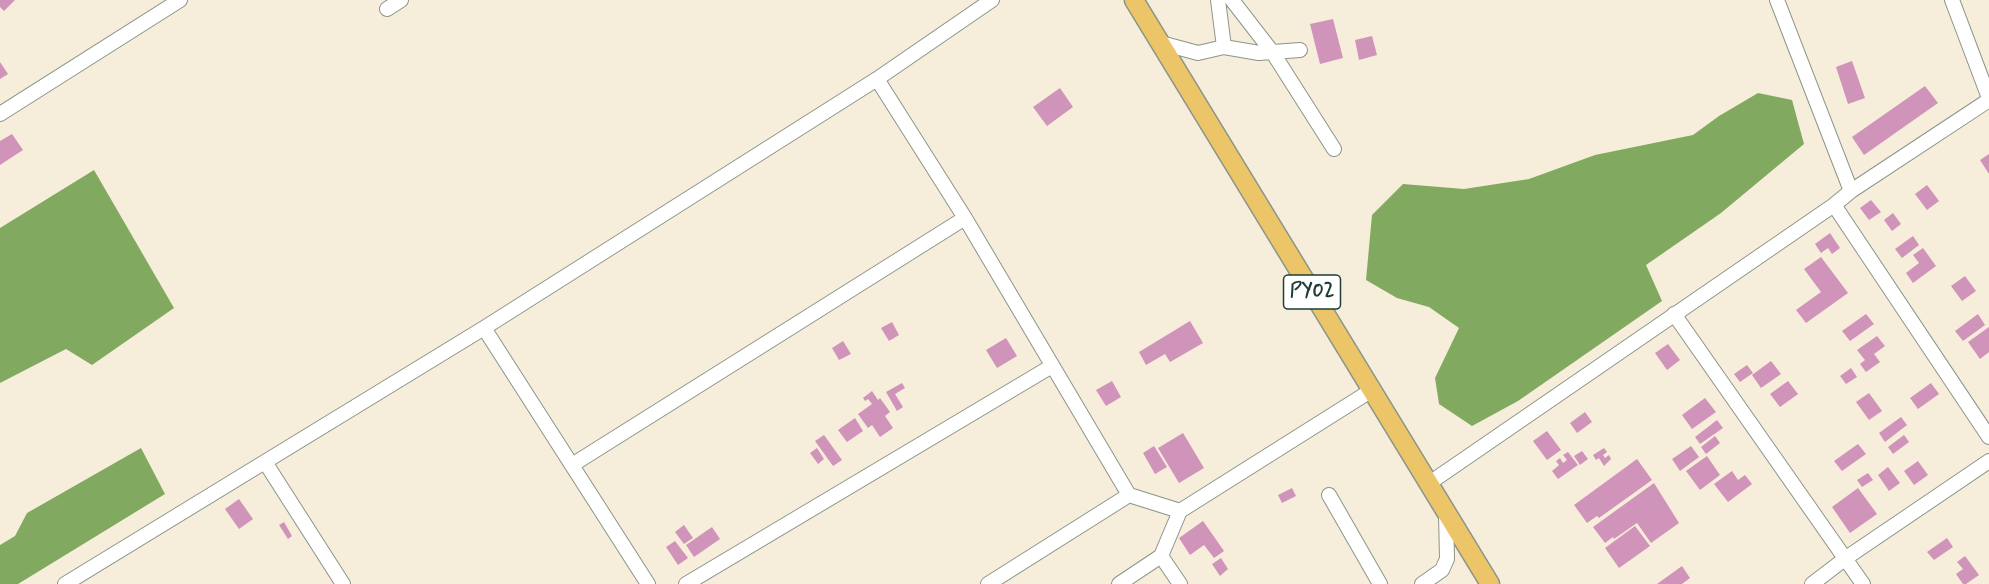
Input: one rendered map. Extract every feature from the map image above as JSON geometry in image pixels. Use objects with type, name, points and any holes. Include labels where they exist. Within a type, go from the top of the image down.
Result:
[{"type":"main road","name":"PY02","points":[[1134,0],[1490,584]]},
{"type":"street","points":[[0,114],[180,0]]},
{"type":"street","points":[[387,9],[401,0]]},
{"type":"street","points":[[65,584],[484,328],[878,79],[992,0]]},
{"type":"street","points":[[1218,0],[1224,47]]},
{"type":"street","points":[[1232,0],[1273,53],[1334,149]]},
{"type":"street","points":[[1777,0],[1851,191]]},
{"type":"street","points":[[1428,484],[1834,205],[1851,191],[1989,99],[1952,0]]},
{"type":"street","points":[[1161,43],[1198,53],[1224,47],[1259,53],[1300,50]]},
{"type":"street","points":[[878,79],[965,218],[1129,495],[1180,511]]},
{"type":"street","points":[[1834,205],[1989,437]]},
{"type":"street","points":[[572,465],[965,218]]},
{"type":"street","points":[[1674,314],[1863,584]]},
{"type":"street","points":[[484,328],[648,584]]},
{"type":"street","points":[[686,584],[1052,366]]},
{"type":"street","points":[[1119,584],[1161,556],[1180,511],[1372,390]]},
{"type":"street","points":[[1812,584],[1846,558],[1989,461]]},
{"type":"street","points":[[265,462],[343,584]]},
{"type":"street","points":[[988,584],[1129,495]]},
{"type":"street","points":[[1329,495],[1380,584]]},
{"type":"street","points":[[1422,584],[1442,570],[1447,559],[1446,513]]},
{"type":"street","points":[[1161,556],[1180,584]]},
{"type":"green space","points":[[1758,93],[1792,100],[1804,144],[1721,213],[1646,265],[1662,301],[1518,401],[1472,426],[1439,404],[1435,378],[1459,328],[1429,307],[1397,298],[1366,280],[1372,215],[1403,184],[1464,189],[1529,179],[1595,155],[1693,135],[1719,116]]},
{"type":"green space","points":[[94,170],[174,308],[92,365],[66,349],[0,383],[0,228]]},
{"type":"green space","points":[[141,448],[165,494],[18,584],[0,584],[0,545],[15,536],[27,513]]},
{"type":"building","points":[[0,0],[15,0],[4,11],[0,7]]},
{"type":"building","points":[[1333,19],[1343,58],[1320,64],[1310,24]]},
{"type":"building","points":[[1372,36],[1377,55],[1359,60],[1355,40]]},
{"type":"building","points":[[1852,61],[1865,98],[1848,104],[1836,67]]},
{"type":"building","points":[[0,62],[8,74],[0,79]]},
{"type":"building","points":[[1925,86],[1938,103],[1864,155],[1852,137]]},
{"type":"building","points":[[1060,88],[1073,107],[1047,126],[1033,107]]},
{"type":"building","points":[[12,134],[23,150],[0,165],[0,141]]},
{"type":"building","points":[[1989,154],[1989,174],[1980,160]]},
{"type":"building","points":[[1927,185],[1939,201],[1927,210],[1915,194]]},
{"type":"building","points":[[1871,200],[1881,212],[1869,220],[1860,208]]},
{"type":"building","points":[[1893,213],[1901,224],[1892,231],[1884,220]]},
{"type":"building","points":[[1830,233],[1840,248],[1832,254],[1828,248],[1821,253],[1815,244]]},
{"type":"building","points":[[1913,236],[1919,245],[1902,258],[1895,249]]},
{"type":"building","points":[[1923,248],[1936,266],[1913,283],[1906,273],[1919,263],[1913,255]]},
{"type":"building","points":[[1821,257],[1848,293],[1806,323],[1796,310],[1821,292],[1804,269]]},
{"type":"building","points":[[1965,276],[1976,291],[1962,301],[1951,286]]},
{"type":"building","points":[[1866,314],[1874,324],[1850,341],[1842,331]]},
{"type":"building","points":[[1978,314],[1985,325],[1963,341],[1955,331]]},
{"type":"building","points":[[1190,321],[1203,343],[1170,362],[1165,354],[1146,365],[1139,352]]},
{"type":"building","points":[[892,322],[899,335],[889,341],[881,328]]},
{"type":"building","points":[[1989,327],[1989,352],[1980,359],[1968,342]]},
{"type":"building","points":[[1877,336],[1885,346],[1874,354],[1880,362],[1866,372],[1860,364],[1865,360],[1857,350]]},
{"type":"building","points":[[1006,338],[1017,356],[997,368],[986,350]]},
{"type":"building","points":[[843,341],[851,354],[839,360],[832,348]]},
{"type":"building","points":[[1668,344],[1680,360],[1667,370],[1655,353]]},
{"type":"building","points":[[1771,361],[1781,374],[1761,388],[1752,375]]},
{"type":"building","points":[[1747,365],[1753,373],[1740,382],[1734,374]]},
{"type":"building","points":[[1851,368],[1857,377],[1846,384],[1840,376]]},
{"type":"building","points":[[1112,381],[1121,397],[1106,406],[1096,390]]},
{"type":"building","points":[[1788,381],[1798,394],[1780,407],[1770,394]]},
{"type":"building","points":[[902,383],[905,388],[895,394],[903,407],[897,411],[886,392]]},
{"type":"building","points":[[1931,383],[1939,394],[1918,409],[1910,398]]},
{"type":"building","points":[[872,391],[890,412],[885,416],[893,428],[880,437],[872,425],[868,428],[858,414],[872,404],[868,399],[865,401],[863,398]]},
{"type":"building","points":[[1869,393],[1882,411],[1869,420],[1856,402]]},
{"type":"building","points":[[1705,398],[1716,412],[1692,429],[1682,415]]},
{"type":"building","points":[[1585,412],[1592,422],[1577,433],[1570,423]]},
{"type":"building","points":[[1901,417],[1907,425],[1885,442],[1879,433]]},
{"type":"building","points":[[855,418],[863,431],[847,442],[838,430]]},
{"type":"building","points":[[1717,420],[1723,428],[1700,444],[1695,437]]},
{"type":"building","points":[[1547,431],[1561,450],[1547,460],[1533,441]]},
{"type":"building","points":[[1183,433],[1204,468],[1179,483],[1158,448]]},
{"type":"building","points":[[824,435],[842,460],[833,466],[815,441]]},
{"type":"building","points":[[1904,435],[1909,442],[1893,454],[1888,447]]},
{"type":"building","points":[[1715,436],[1720,443],[1706,454],[1701,447]]},
{"type":"building","points":[[1858,444],[1866,454],[1842,471],[1834,461]]},
{"type":"building","points":[[1154,446],[1167,467],[1155,474],[1143,453]]},
{"type":"building","points":[[1691,446],[1699,457],[1680,471],[1672,459]]},
{"type":"building","points":[[817,448],[824,459],[818,464],[810,453]]},
{"type":"building","points":[[1604,448],[1607,452],[1603,455],[1605,458],[1609,455],[1611,459],[1604,466],[1599,458],[1596,460],[1593,455]]},
{"type":"building","points":[[1582,451],[1588,459],[1580,465],[1574,456]]},
{"type":"building","points":[[1568,452],[1578,465],[1558,479],[1552,471],[1559,465],[1556,461],[1560,458],[1563,463],[1567,460],[1563,455]]},
{"type":"building","points":[[1707,456],[1720,475],[1700,490],[1686,471]]},
{"type":"building","points":[[1637,459],[1652,480],[1599,518],[1597,516],[1587,523],[1574,505]]},
{"type":"building","points":[[1918,461],[1928,475],[1914,485],[1904,471]]},
{"type":"building","points":[[1888,467],[1900,483],[1889,491],[1878,475]]},
{"type":"building","points":[[1732,471],[1738,480],[1745,475],[1752,484],[1728,502],[1714,484]]},
{"type":"building","points":[[1868,473],[1873,480],[1862,487],[1857,480]]},
{"type":"building","points":[[1654,483],[1679,523],[1651,543],[1637,523],[1605,543],[1593,527]]},
{"type":"building","points":[[1292,488],[1296,496],[1282,503],[1278,495]]},
{"type":"building","points":[[1858,488],[1877,514],[1850,533],[1832,507]]},
{"type":"building","points":[[239,499],[253,519],[239,529],[225,509]]},
{"type":"building","points":[[1203,521],[1224,551],[1214,558],[1204,545],[1190,555],[1179,538]]},
{"type":"building","points":[[284,522],[292,536],[288,539],[279,525]]},
{"type":"building","points":[[684,525],[693,538],[684,544],[675,532]]},
{"type":"building","points":[[1635,526],[1650,546],[1619,568],[1605,548]]},
{"type":"building","points":[[712,527],[720,539],[694,557],[686,545]]},
{"type":"building","points":[[1947,538],[1953,547],[1934,560],[1927,552]]},
{"type":"building","points":[[675,541],[688,558],[678,565],[666,547]]},
{"type":"building","points":[[1965,556],[1979,575],[1963,584],[1956,574],[1963,569],[1957,562]]},
{"type":"building","points":[[1221,558],[1228,569],[1220,576],[1212,564]]},
{"type":"building","points":[[1682,566],[1690,578],[1682,584],[1657,584]]}]
